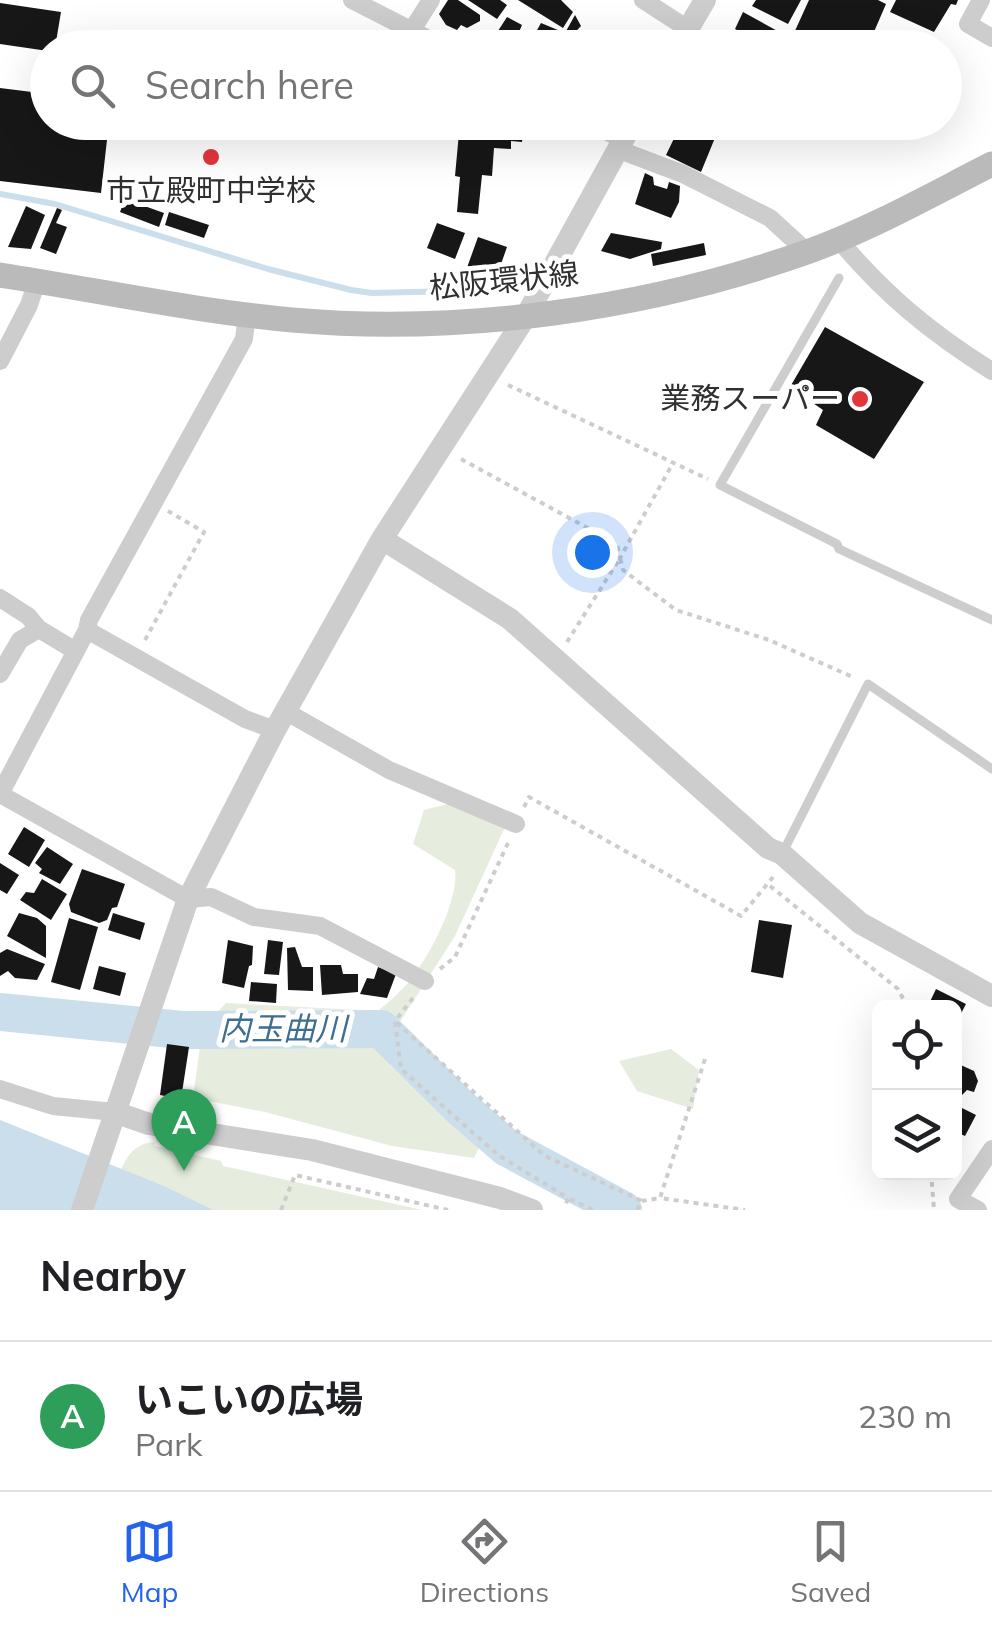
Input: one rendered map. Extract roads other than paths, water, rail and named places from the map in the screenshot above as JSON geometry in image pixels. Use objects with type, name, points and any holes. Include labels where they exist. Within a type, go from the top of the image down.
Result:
[{"type":"main road","name":"松阪環状線","points":[[0,275],[247,314],[336,323],[526,316],[714,282],[808,252],[992,164]]},
{"type":"street","points":[[352,0],[412,30],[432,0]]},
{"type":"street","points":[[643,0],[674,30]]},
{"type":"street","points":[[687,30],[705,0]]},
{"type":"street","points":[[981,0],[968,24],[992,38]]},
{"type":"street","points":[[82,1210],[188,899],[280,720],[382,540],[526,316],[622,140]]},
{"type":"street","points":[[629,140],[682,174],[770,218],[808,252]]},
{"type":"street","points":[[839,240],[876,284],[913,316],[992,370]]},
{"type":"street","points":[[0,361],[29,305],[37,280]]},
{"type":"street","points":[[247,314],[244,339],[89,620],[0,794],[188,899],[211,897],[254,917],[320,926],[426,980]]},
{"type":"street","points":[[382,540],[510,620],[768,848],[782,854],[860,923],[992,996]]},
{"type":"street","points":[[0,598],[28,616],[39,630],[74,650]]},
{"type":"street","points":[[0,674],[20,640],[39,630]]},
{"type":"street","points":[[87,630],[245,719],[280,720],[516,824]]},
{"type":"street","points":[[0,1089],[53,1106],[114,1112],[149,1124],[312,1150],[532,1210]]},
{"type":"street","points":[[978,1210],[958,1199],[992,1149]]},
{"type":"lane","points":[[839,278],[720,485],[837,544],[839,549],[992,620]]},
{"type":"lane","points":[[782,854],[868,684],[992,769]]},
{"type":"water","points":[[0,1120],[164,1186],[213,1210],[0,1210]]},
{"type":"waterway","points":[[0,194],[55,204],[351,290],[496,290]]},
{"type":"waterway","name":"内玉曲川","points":[[0,1012],[182,1030],[381,1029],[506,1147],[623,1210]]},
{"type":"place","name":"市立殿町中学校","points":[[211,157]]},
{"type":"place","name":"業務スーパー","points":[[860,399]]},
{"type":"place","name":"いこいの広場","points":[[184,1171]]}]
